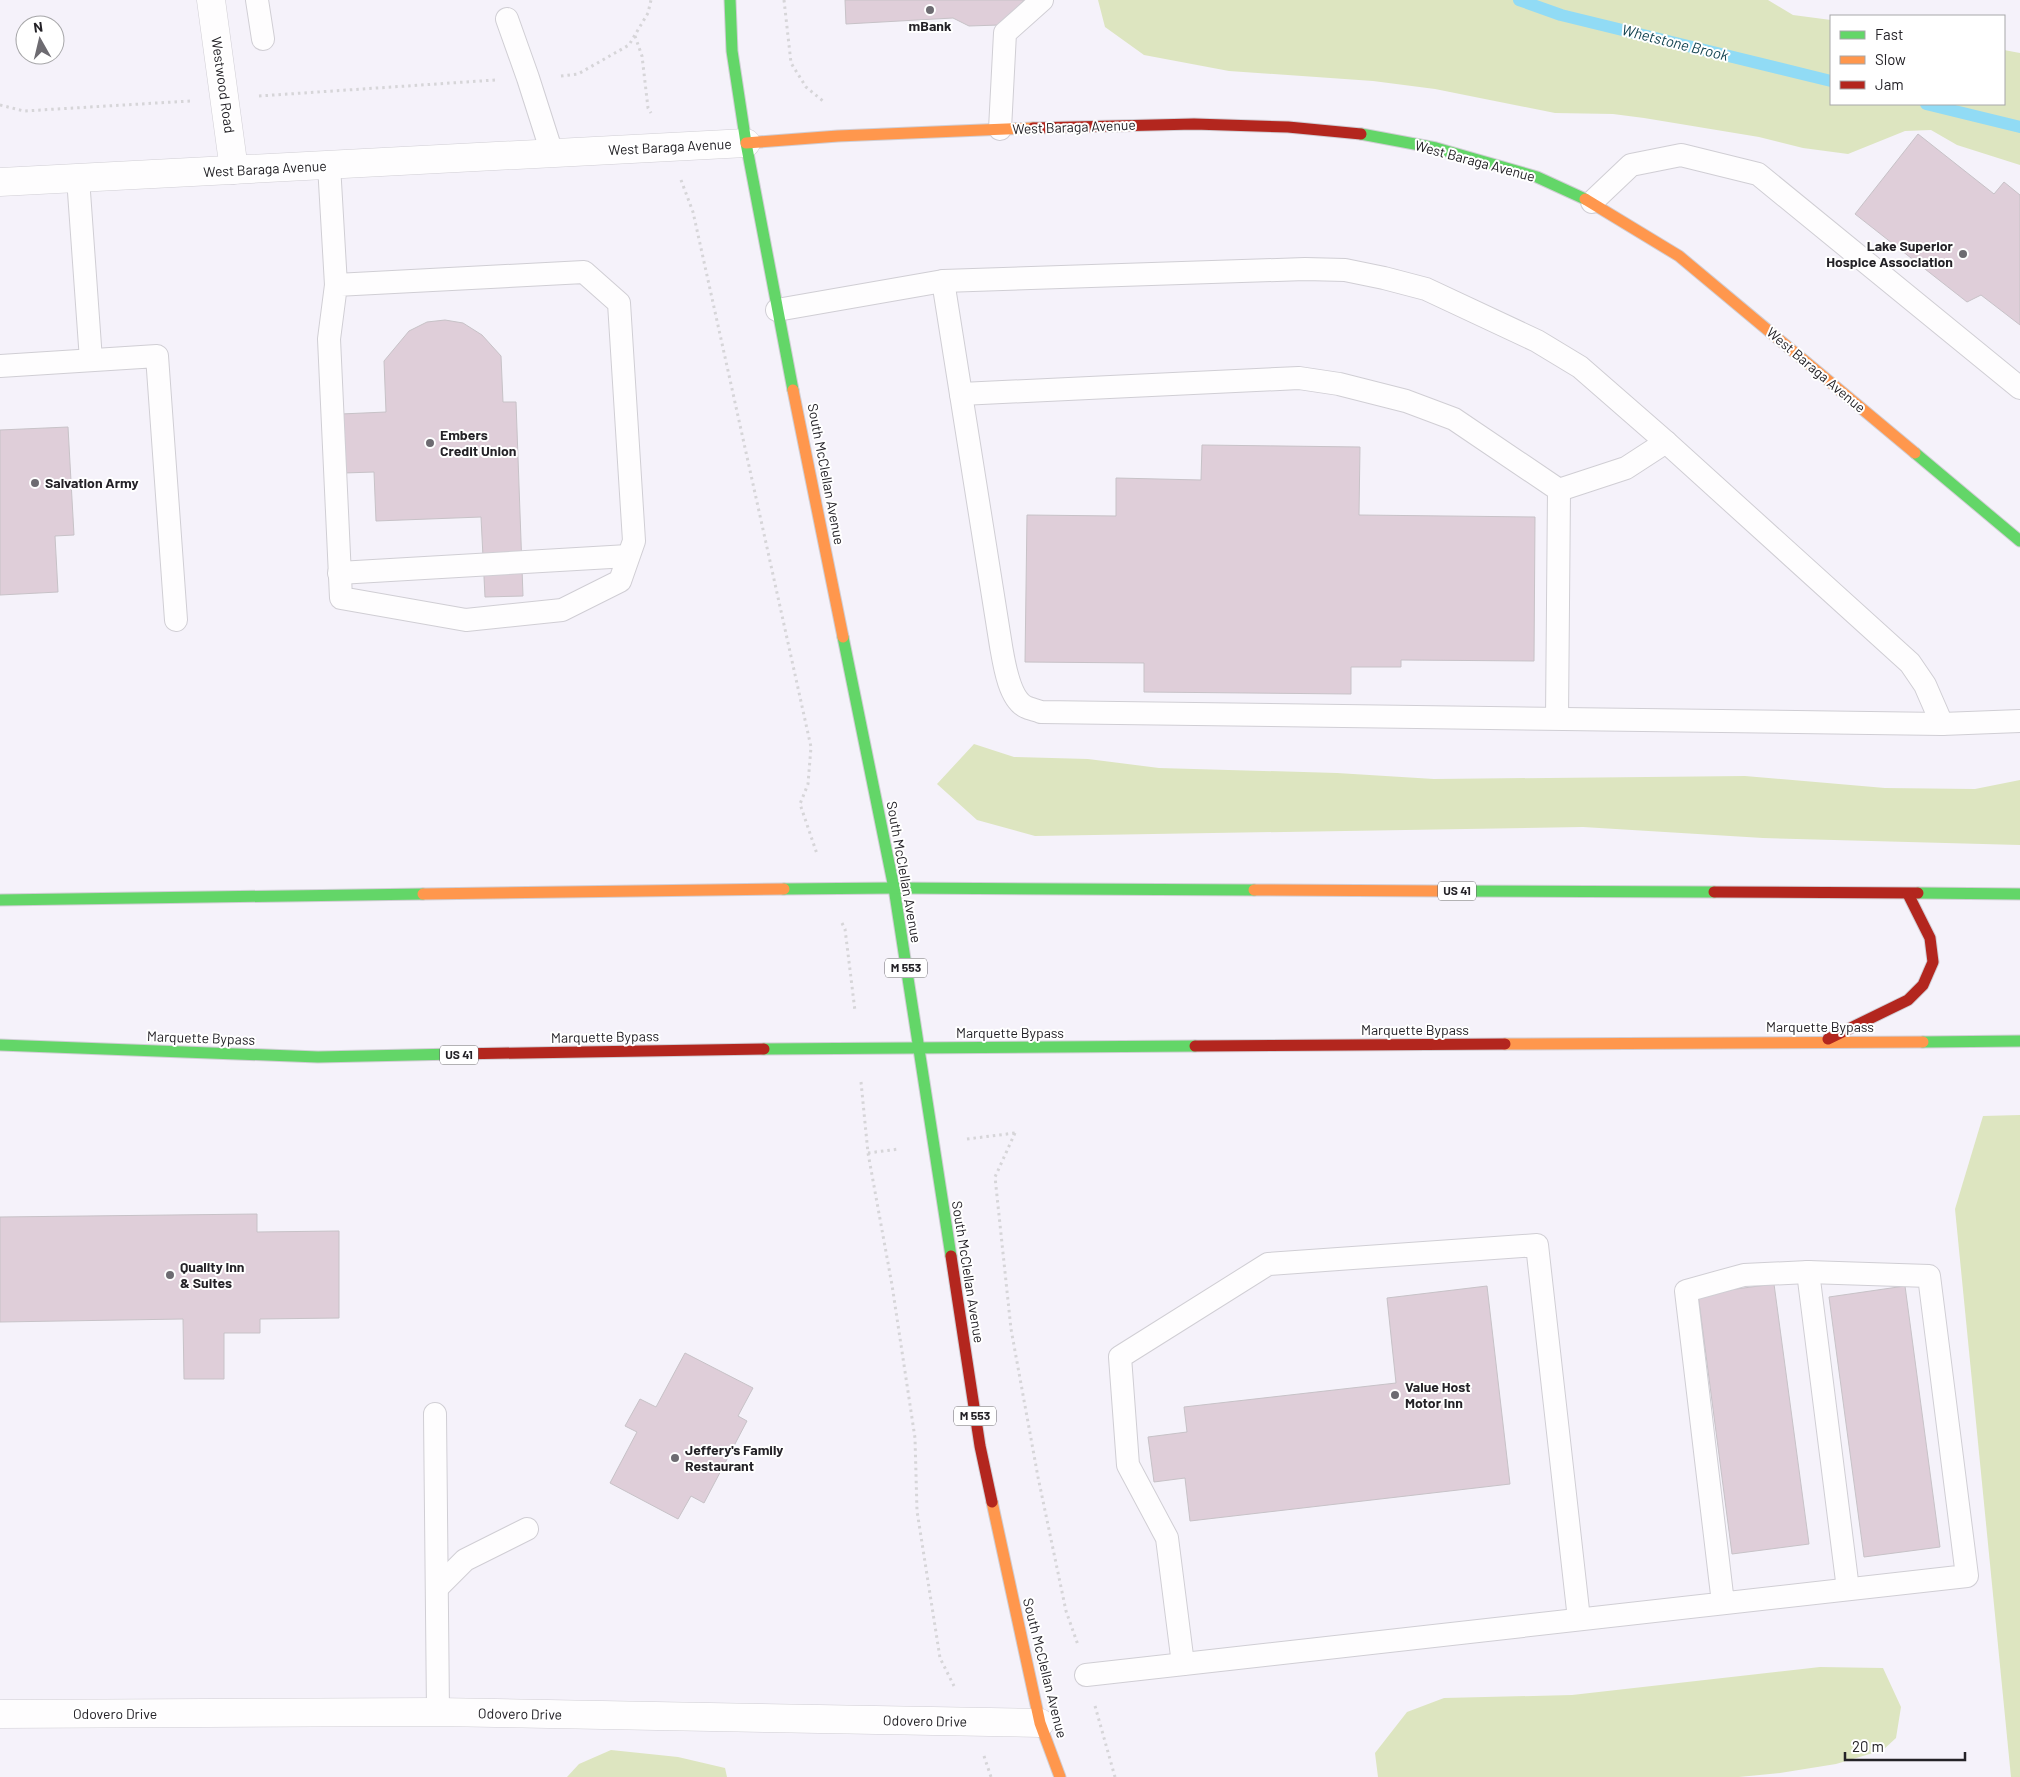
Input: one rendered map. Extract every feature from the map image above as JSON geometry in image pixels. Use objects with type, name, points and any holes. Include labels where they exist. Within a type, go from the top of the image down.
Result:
[{"type":"main road","name":"South McClellan Avenue","points":[[730,0],[732,51],[746,143],[777,310],[894,888],[980,1446],[1040,1723],[1060,1777]]},
{"type":"main road","name":"West Baraga Avenue","points":[[746,143],[838,136],[1000,129],[1194,124],[1288,128],[1362,134],[1436,148],[1537,177],[1592,202],[1679,256],[2020,541]]},
{"type":"main road","name":"US 41","points":[[0,900],[894,888],[2020,894]]},
{"type":"main road","points":[[1822,1042],[1908,1000],[1923,985],[1933,962],[1930,938],[1908,894]]},
{"type":"main road","points":[[26,911],[61,899]]},
{"type":"main road","name":"Marquette Bypass","points":[[0,1045],[318,1058],[857,1047],[2020,1041]]},
{"type":"street","name":"Westwood Road","points":[[211,0],[234,170]]},
{"type":"street","name":"West Baraga Avenue","points":[[0,182],[746,143]]},
{"type":"street","name":"Odovero Drive","points":[[0,1714],[438,1712],[1040,1723]]},
{"type":"lane","points":[[257,0],[263,39]]},
{"type":"lane","points":[[1000,129],[1004,33],[1042,0]]},
{"type":"lane","points":[[507,19],[552,153]]},
{"type":"lane","points":[[1592,202],[1631,165],[1681,155],[1758,174],[2020,388]]},
{"type":"lane","points":[[329,166],[336,285],[330,339],[341,598],[466,620],[562,610],[620,581],[634,542],[619,303],[584,272],[336,285]]},
{"type":"lane","points":[[78,178],[91,360]]},
{"type":"lane","points":[[777,310],[943,282],[1305,269],[1345,270],[1426,289],[1537,341],[1580,367],[1666,442],[1910,663],[1925,686],[1942,724]]},
{"type":"lane","points":[[943,282],[1003,654],[1008,678],[1014,693],[1024,706],[1041,712],[1942,724],[2020,721]]},
{"type":"lane","points":[[0,366],[157,356],[176,620]]},
{"type":"lane","points":[[961,394],[1270,378],[1298,378],[1323,382],[1406,401],[1454,420],[1558,490]]},
{"type":"lane","points":[[1558,490],[1626,468],[1666,442]]},
{"type":"lane","points":[[1557,718],[1558,490]]},
{"type":"lane","points":[[340,573],[628,556]]},
{"type":"lane","points":[[1183,1664],[1167,1538],[1128,1465],[1120,1357],[1268,1264],[1537,1245],[1580,1619]]},
{"type":"lane","points":[[1808,1272],[1848,1589]]},
{"type":"lane","points":[[1086,1675],[1966,1576],[1929,1276],[1808,1272],[1744,1275],[1686,1291],[1723,1603]]},
{"type":"lane","points":[[435,1414],[438,1712]]},
{"type":"lane","points":[[437,1588],[465,1560],[526,1529]]},
{"type":"path","points":[[0,105],[24,112],[578,74],[629,45],[648,13],[650,0]]},
{"type":"path","points":[[784,0],[791,63],[806,87],[829,106],[838,136]]},
{"type":"path","points":[[635,36],[642,56],[648,108]]},
{"type":"path","points":[[692,212],[811,747],[808,784],[800,804]]},
{"type":"path","points":[[845,929],[868,1154],[892,1285],[915,1438],[917,1511],[940,1658]]},
{"type":"path","points":[[1015,1133],[995,1178],[1011,1329],[1038,1477],[1066,1612],[1077,1644]]},
{"type":"path","points":[[1100,1722],[1115,1777]]},
{"type":"green space","points":[[1098,0],[1768,0],[1793,15],[1830,20],[1830,105],[2005,105],[2005,50],[2020,53],[2020,165],[1957,145],[1931,130],[1905,131],[1848,154],[1803,148],[1759,137],[1644,118],[1613,114],[1555,113],[1435,89],[1373,81],[1229,71],[1144,55],[1105,27]]},
{"type":"green space","points":[[974,744],[1014,757],[1088,759],[1159,768],[1337,773],[1434,779],[1745,776],[1885,788],[1975,789],[2020,780],[2020,845],[1763,838],[1583,827],[1035,836],[977,820],[937,784]]},
{"type":"green space","points":[[2020,1115],[2020,1777],[2011,1777],[1955,1209],[1983,1116]]},
{"type":"green space","points":[[1820,1667],[1883,1668],[1901,1707],[1896,1738],[1883,1750],[1836,1764],[1739,1777],[1378,1777],[1375,1753],[1407,1712],[1444,1698],[1572,1695]]},
{"type":"green space","points":[[611,1750],[678,1757],[725,1768],[727,1777],[567,1777],[579,1764]]},
{"type":"building","name":"mBank","points":[[845,0],[1024,0],[999,25],[969,26],[953,18],[846,24]]},
{"type":"building","name":"Lake Superior Hospice Association","points":[[1918,134],[1994,194],[2004,182],[2020,195],[2020,325],[1981,295],[1967,302],[1855,214]]},
{"type":"building","name":"Embers Credit Union","points":[[445,320],[463,323],[482,335],[501,356],[503,402],[516,402],[523,596],[485,597],[481,517],[376,521],[374,472],[344,473],[341,414],[386,412],[384,361],[409,331],[427,322]]},
{"type":"building","name":"Salvation Army","points":[[68,427],[74,535],[55,536],[58,592],[0,595],[0,430]]},
{"type":"building","points":[[1202,445],[1360,447],[1359,515],[1535,517],[1534,661],[1401,660],[1401,667],[1351,667],[1351,694],[1144,692],[1144,663],[1025,662],[1027,515],[1116,516],[1116,478],[1201,480]]},
{"type":"building","name":"Quality Inn & Suites","points":[[257,1214],[257,1232],[339,1231],[339,1318],[260,1319],[260,1333],[224,1333],[224,1379],[184,1379],[183,1319],[0,1322],[0,1217]]},
{"type":"building","points":[[1774,1284],[1809,1544],[1732,1554],[1698,1294]]},
{"type":"building","name":"Value Host Motor Inn","points":[[1487,1286],[1510,1484],[1190,1521],[1185,1478],[1154,1482],[1148,1437],[1187,1432],[1184,1407],[1396,1383],[1387,1298]]},
{"type":"building","points":[[1905,1286],[1940,1547],[1864,1557],[1829,1297]]},
{"type":"building","name":"Jeffery's Family Restaurant","points":[[685,1353],[753,1388],[738,1416],[747,1421],[704,1503],[691,1496],[678,1519],[610,1483],[637,1432],[625,1426],[640,1399],[656,1407]]},
{"type":"waterway","name":"Whetstone Brook","points":[[1519,0],[1561,15],[1830,81]]},
{"type":"waterway","name":"Whetstone Brook","points":[[1930,105],[2020,127]]},
{"type":"traffic: fast","points":[[730,0],[732,51],[746,143],[793,390]]},
{"type":"traffic: fast","points":[[1361,134],[1436,148],[1537,177],[1585,199]]},
{"type":"traffic: fast","points":[[1915,453],[2020,541]]},
{"type":"traffic: fast","points":[[843,637],[894,888]]},
{"type":"traffic: fast","points":[[894,888],[951,1256]]},
{"type":"traffic: fast","points":[[784,889],[1254,890]]},
{"type":"traffic: fast","points":[[1442,891],[1714,892]]},
{"type":"traffic: fast","points":[[1918,893],[2020,894]]},
{"type":"traffic: fast","points":[[0,900],[423,894]]},
{"type":"traffic: fast","points":[[1923,1042],[2020,1041]]},
{"type":"traffic: fast","points":[[0,1045],[318,1057],[456,1054]]},
{"type":"traffic: fast","points":[[764,1049],[1195,1046]]},
{"type":"traffic: slow","points":[[746,143],[838,136],[1033,128]]},
{"type":"traffic: slow","points":[[1585,199],[1679,256],[1915,453]]},
{"type":"traffic: slow","points":[[793,390],[843,637]]},
{"type":"traffic: slow","points":[[423,894],[784,889]]},
{"type":"traffic: slow","points":[[1254,890],[1442,891]]},
{"type":"traffic: slow","points":[[1505,1044],[1923,1042]]},
{"type":"traffic: slow","points":[[992,1502],[1040,1723],[1060,1777]]},
{"type":"traffic: jam","points":[[1033,128],[1194,124],[1288,127],[1361,134]]},
{"type":"traffic: jam","points":[[1714,892],[1918,893]]},
{"type":"traffic: jam","points":[[1828,1039],[1908,1000],[1923,985],[1933,962],[1930,938],[1908,894]]},
{"type":"traffic: jam","points":[[1195,1046],[1505,1044]]},
{"type":"traffic: jam","points":[[456,1054],[764,1049]]},
{"type":"traffic: jam","points":[[951,1256],[980,1446],[992,1502]]},
{"type":"place","name":"mBank","points":[[930,10]]},
{"type":"place","name":"Lake Superior Hospice Association","points":[[1963,254]]},
{"type":"place","name":"Embers Credit Union","points":[[430,443]]},
{"type":"place","name":"Salvation Army","points":[[35,483]]},
{"type":"place","name":"Quality Inn & Suites","points":[[170,1275]]},
{"type":"place","name":"Value Host Motor Inn","points":[[1395,1395]]},
{"type":"place","name":"Jeffery's Family Restaurant","points":[[675,1458]]}]
